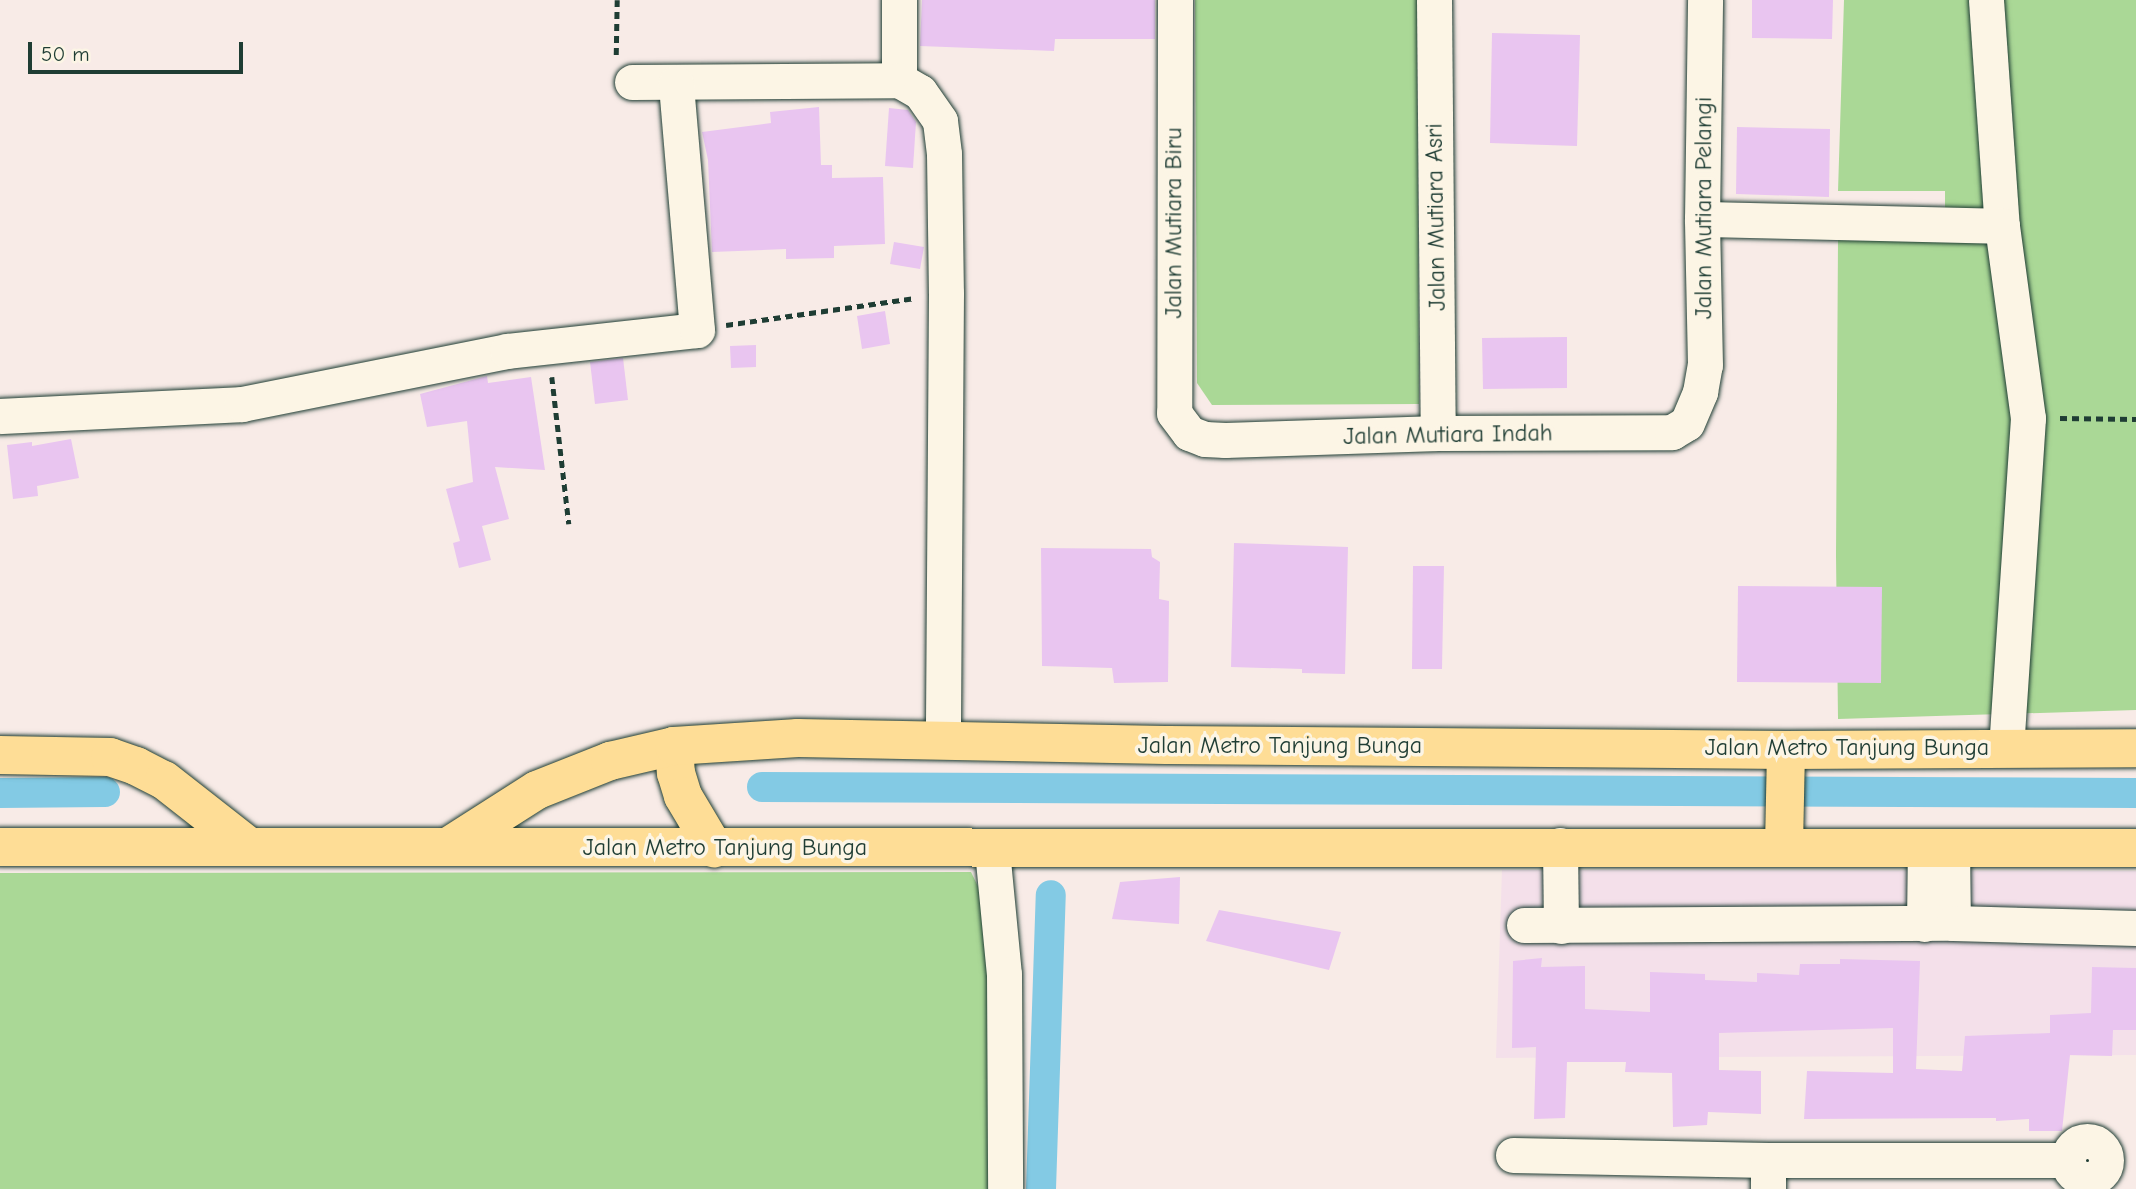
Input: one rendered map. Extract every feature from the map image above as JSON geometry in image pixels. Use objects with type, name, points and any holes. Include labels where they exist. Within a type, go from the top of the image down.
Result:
[{"type":"main road","name":"Jalan Metro Tanjung Bunga","points":[[449,846],[537,790],[610,761],[674,746],[798,738],[1786,761],[2006,747],[2136,748]]},
{"type":"main road","points":[[674,746],[676,773],[683,796],[714,848]]},
{"type":"main road","points":[[0,755],[110,757],[136,766],[164,780],[247,845]]},
{"type":"main road","points":[[1784,836],[1786,761]]},
{"type":"main road","name":"Jalan Metro Tanjung Bunga","points":[[0,847],[247,845],[992,849],[1560,845],[1784,836],[1938,846],[2136,848]]},
{"type":"street","points":[[899,0],[899,80]]},
{"type":"street","name":"Jalan Mutiara Biru","points":[[1175,0],[1174,407],[1179,423],[1196,436]]},
{"type":"street","name":"Jalan Mutiara Asri","points":[[1434,0],[1438,433]]},
{"type":"street","name":"Jalan Mutiara Pelangi","points":[[1693,415],[1705,365],[1702,219],[1705,0]]},
{"type":"street","points":[[1986,0],[2002,226],[2028,418],[2006,747]]},
{"type":"street","points":[[632,82],[899,80],[920,92],[942,128],[946,293],[943,741]]},
{"type":"street","points":[[0,415],[242,404],[548,345],[697,330],[676,83]]},
{"type":"street","points":[[1702,219],[2002,226]]},
{"type":"street","name":"Jalan Mutiara Indah","points":[[1196,436],[1225,440],[1438,433],[1672,432],[1687,423],[1693,415]]},
{"type":"street","points":[[1560,845],[1561,926]]},
{"type":"street","points":[[1938,846],[1939,924]]},
{"type":"street","points":[[992,849],[1004,974],[1005,1189]]},
{"type":"street","points":[[1524,925],[1939,924],[2136,928]]},
{"type":"street","points":[[1513,1155],[1768,1175],[2068,1160]]},
{"type":"path","points":[[617,0],[615,58],[632,82]]},
{"type":"path","points":[[697,330],[946,293]]},
{"type":"path","points":[[548,345],[569,524]]},
{"type":"path","points":[[2028,418],[2136,419]]},
{"type":"shaded area","points":[[1502,870],[2136,871],[2136,1055],[1496,1058]]},
{"type":"green space","points":[[1195,0],[1417,0],[1419,404],[1212,405],[1197,383]]},
{"type":"green space","points":[[1844,0],[2136,0],[2136,710],[1838,719],[1838,240],[1945,241],[1945,191],[1838,191]]},
{"type":"green space","points":[[971,872],[988,907],[996,1189],[0,1189],[0,873]]},
{"type":"building","points":[[922,0],[1155,0],[1155,39],[1055,39],[1054,51],[920,46]]},
{"type":"building","points":[[1752,0],[1833,0],[1832,39],[1752,38]]},
{"type":"building","points":[[1492,33],[1580,35],[1577,146],[1490,143]]},
{"type":"building","points":[[819,107],[821,165],[832,165],[832,178],[883,177],[885,244],[834,246],[834,258],[786,259],[786,249],[712,252],[708,160],[702,132],[771,123],[770,112]]},
{"type":"building","points":[[889,108],[908,110],[916,122],[913,168],[885,166]]},
{"type":"building","points":[[1737,127],[1830,129],[1829,197],[1736,194]]},
{"type":"building","points":[[894,242],[924,247],[920,269],[890,264]]},
{"type":"building","points":[[885,311],[890,344],[862,349],[857,316]]},
{"type":"building","points":[[1567,337],[1567,388],[1483,389],[1482,338]]},
{"type":"building","points":[[756,345],[756,367],[731,368],[730,346]]},
{"type":"building","points":[[623,358],[628,400],[595,404],[590,362]]},
{"type":"building","points":[[487,376],[488,383],[531,377],[545,470],[495,467],[509,519],[482,526],[491,560],[459,568],[453,543],[460,541],[446,489],[473,482],[467,421],[427,427],[420,394]]},
{"type":"building","points":[[71,439],[79,478],[37,486],[38,496],[13,499],[7,445],[32,442],[32,446]]},
{"type":"building","points":[[1234,543],[1348,547],[1345,674],[1302,673],[1302,669],[1231,667]]},
{"type":"building","points":[[1041,548],[1151,549],[1152,557],[1160,562],[1159,599],[1169,601],[1168,682],[1114,683],[1112,668],[1042,666]]},
{"type":"building","points":[[1413,566],[1444,566],[1442,669],[1412,669]]},
{"type":"building","points":[[1738,586],[1882,587],[1881,683],[1737,682]]},
{"type":"building","points":[[1180,877],[1179,924],[1112,919],[1120,882]]},
{"type":"building","points":[[1219,910],[1341,932],[1329,970],[1206,941]]},
{"type":"building","points":[[1542,958],[1541,967],[1585,966],[1585,1009],[1650,1012],[1650,972],[1705,974],[1705,980],[1757,982],[1757,973],[1799,975],[1800,964],[1840,964],[1840,959],[1920,961],[1916,1069],[1962,1071],[1965,1036],[2050,1033],[2050,1015],[2091,1013],[2092,967],[2136,968],[2136,1030],[2113,1030],[2112,1056],[2070,1055],[2062,1131],[2029,1131],[2029,1119],[1804,1119],[1807,1071],[1893,1073],[1893,1028],[1719,1033],[1719,1070],[1761,1071],[1761,1114],[1708,1112],[1707,1125],[1673,1127],[1672,1073],[1625,1072],[1626,1062],[1567,1062],[1565,1118],[1534,1119],[1536,1047],[1512,1048],[1513,961]]},
{"type":"waterway","points":[[762,787],[2136,793]]},
{"type":"waterway","points":[[0,793],[105,792]]},
{"type":"waterway","points":[[1041,1189],[1051,895]]}]
